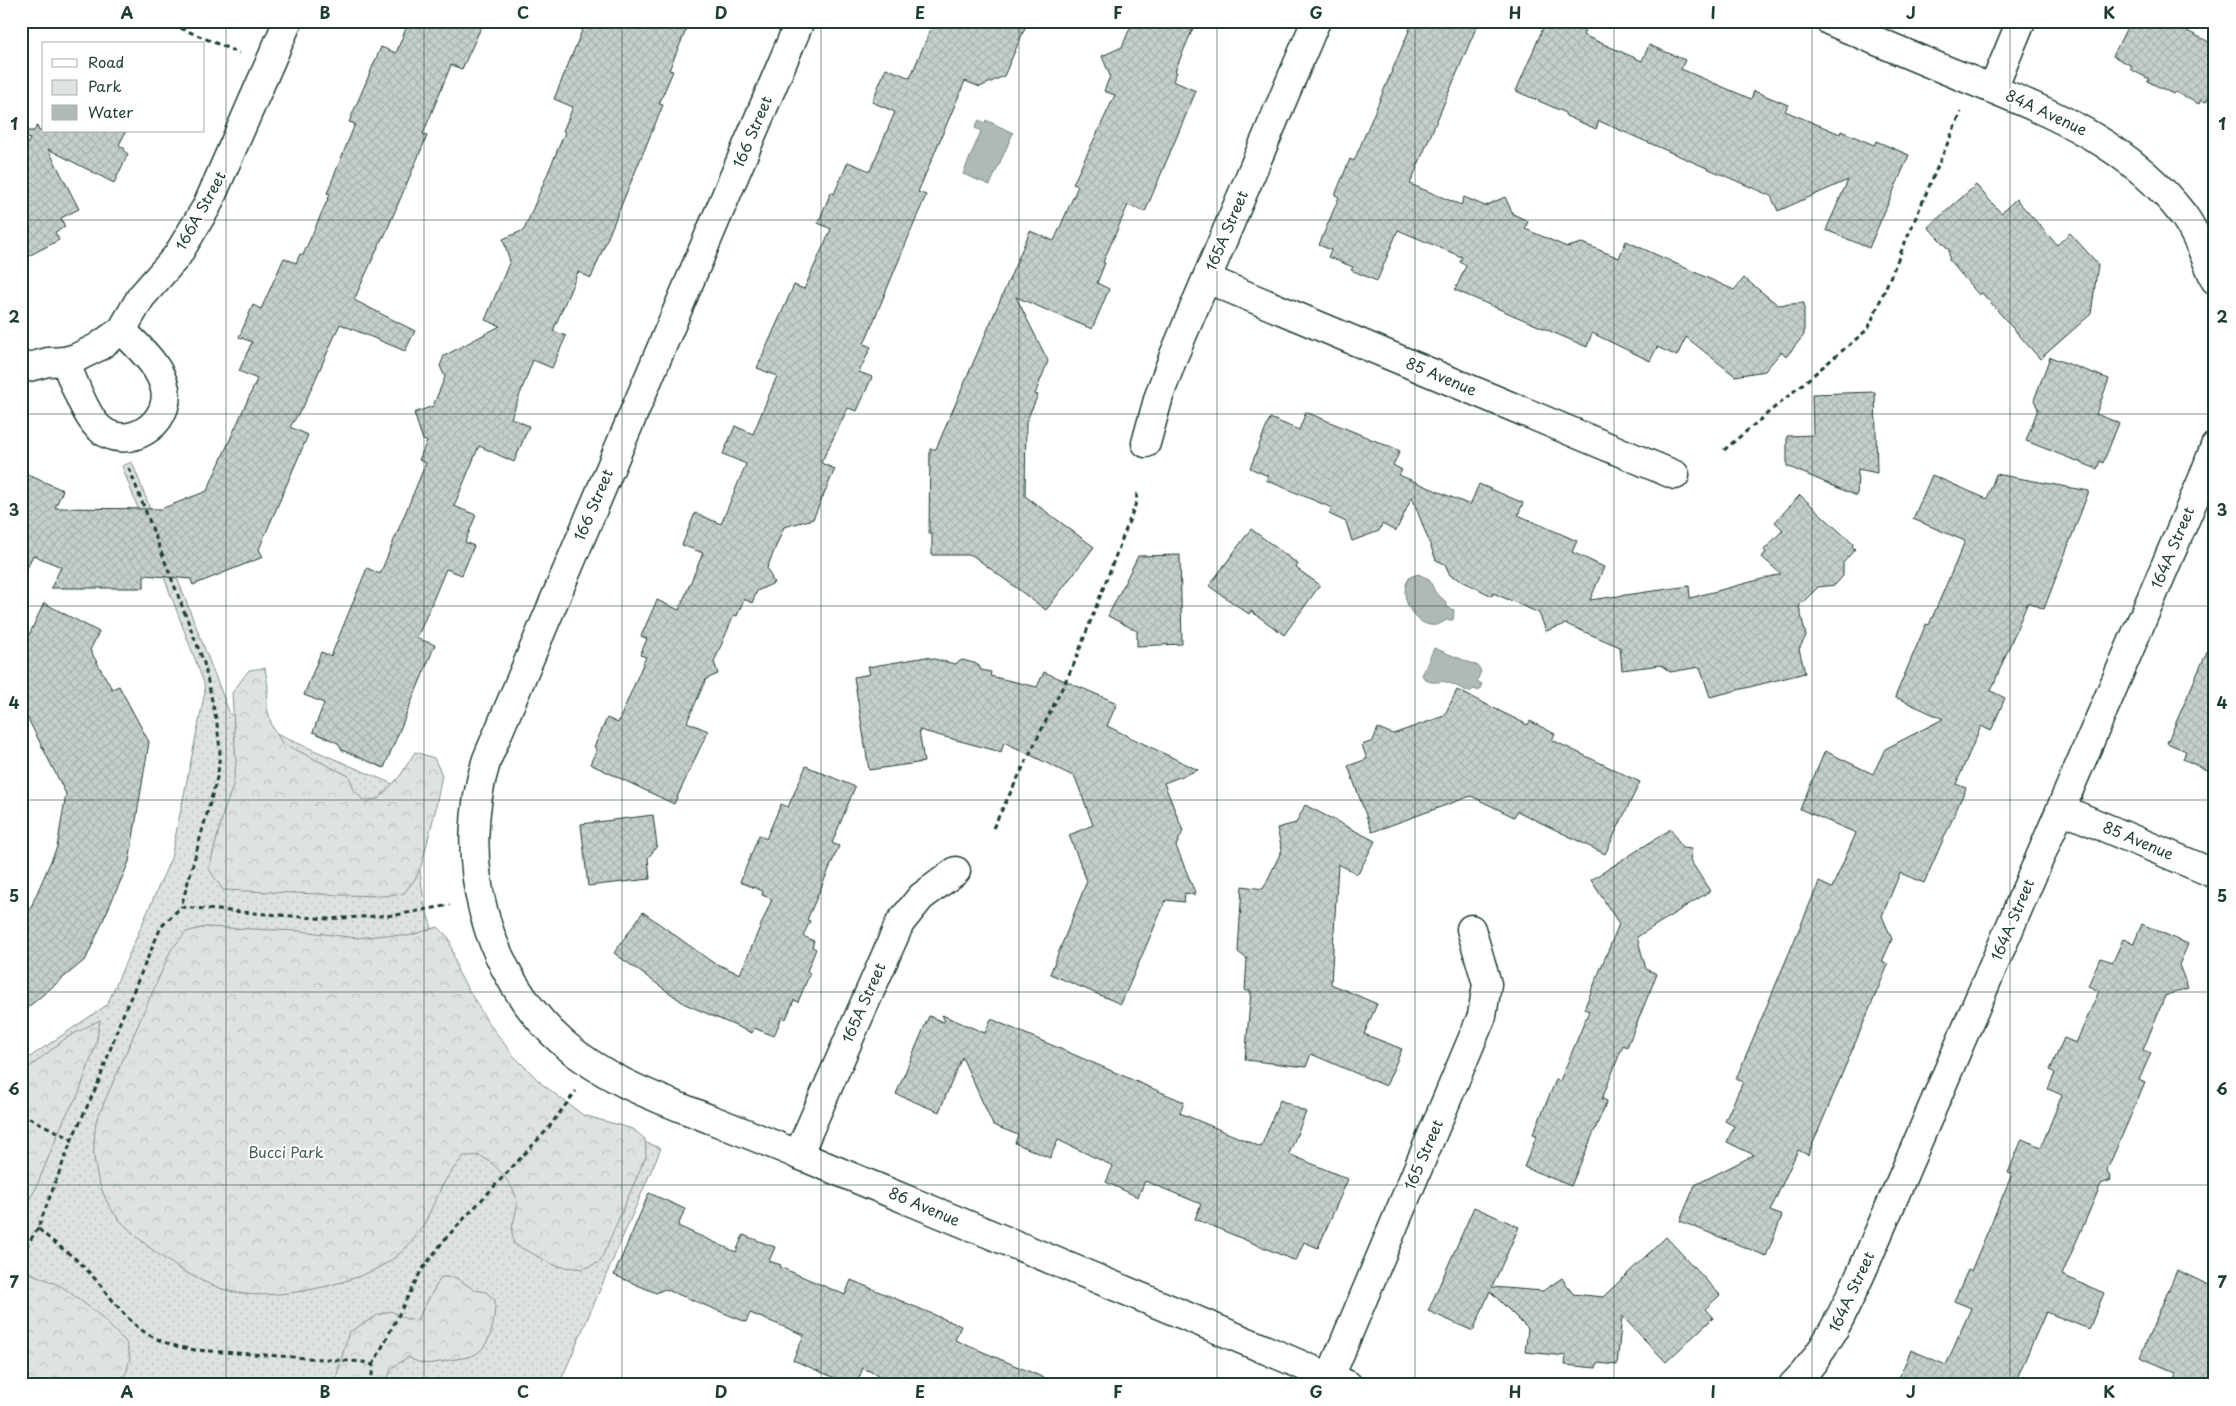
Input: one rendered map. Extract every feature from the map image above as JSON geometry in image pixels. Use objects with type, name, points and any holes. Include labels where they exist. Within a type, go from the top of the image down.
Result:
[{"type":"street","name":"166A Street","points":[[21,370],[48,362],[65,361],[98,348],[122,330],[141,297],[177,256],[207,206],[288,21]]},
{"type":"street","name":"166 Street","points":[[523,997],[494,946],[480,899],[474,849],[474,822],[483,771],[506,711],[800,21]]},
{"type":"street","name":"165A Street","points":[[1146,443],[1164,381],[1316,21]]},
{"type":"street","name":"84A Avenue","points":[[1830,21],[1993,89],[2094,136],[2126,158],[2185,217],[2213,268]]},
{"type":"street","points":[[1993,89],[2022,21]]},
{"type":"street","name":"85 Avenue","points":[[1207,279],[1675,475]]},
{"type":"street","points":[[65,361],[87,409],[98,427],[120,437],[144,432],[160,416],[166,398],[165,389],[158,371],[122,330]]},
{"type":"street","name":"164A Street","points":[[1793,1385],[1816,1359],[1844,1312],[2204,478],[2215,446]]},
{"type":"street","name":"85 Avenue","points":[[2061,809],[2215,874]]},
{"type":"street","name":"165A Street","points":[[798,1155],[900,923],[921,897],[956,871]]},
{"type":"street","name":"165 Street","points":[[1339,1381],[1482,1016],[1486,984],[1471,929]]},
{"type":"street","name":"86 Avenue","points":[[523,997],[537,1017],[559,1040],[596,1068],[656,1098],[798,1155],[1339,1381]]},
{"type":"path","points":[[164,21],[244,55]]},
{"type":"path","points":[[1724,450],[1868,329],[1964,104]]},
{"type":"path","points":[[21,1255],[38,1228],[72,1139],[99,1081],[120,1022],[160,928],[181,907],[218,774],[220,750],[217,724],[204,663],[128,465]]},
{"type":"path","points":[[993,828],[1074,664],[1136,503],[1137,493]]},
{"type":"path","points":[[181,907],[327,919],[396,915],[455,903]]},
{"type":"path","points":[[371,1385],[373,1366],[421,1271],[446,1239],[546,1131],[579,1087]]},
{"type":"path","points":[[21,1114],[72,1139]]},
{"type":"path","points":[[38,1228],[84,1267],[133,1325],[150,1336],[172,1346],[195,1350],[352,1361],[373,1366]]},
{"type":"path","points":[[21,1384],[31,1385]]},
{"type":"green space","name":"Bucci Park","points":[[132,462],[230,714],[432,801],[417,847],[424,903],[441,957],[501,1053],[590,1123],[661,1148],[559,1385],[21,1385],[21,1063],[107,1005],[171,858],[205,692],[204,683],[122,466]]},
{"type":"green space","points":[[265,668],[268,687],[267,708],[272,726],[282,743],[349,776],[354,790],[363,800],[378,799],[400,776],[415,752],[434,758],[442,775],[435,812],[421,867],[415,879],[404,893],[383,896],[223,890],[209,869],[223,814],[233,786],[236,763],[232,693],[249,670]]},
{"type":"green space","points":[[205,927],[300,931],[357,938],[385,935],[408,936],[438,927],[449,938],[458,972],[487,1021],[513,1055],[543,1085],[583,1115],[633,1129],[645,1139],[646,1156],[600,1262],[583,1269],[556,1266],[514,1244],[512,1228],[517,1205],[514,1191],[499,1170],[480,1156],[464,1156],[448,1176],[423,1226],[403,1251],[371,1272],[334,1284],[314,1289],[273,1294],[254,1295],[238,1293],[222,1289],[189,1274],[143,1242],[114,1214],[102,1191],[94,1161],[96,1121],[171,950],[186,932]]},
{"type":"green space","points":[[100,1020],[96,1044],[79,1093],[65,1117],[35,1190],[21,1213],[21,1077],[26,1070],[66,1038]]},
{"type":"green space","points":[[21,1269],[61,1286],[96,1312],[126,1342],[130,1357],[127,1371],[118,1385],[21,1385]]},
{"type":"green space","points":[[441,1277],[454,1277],[475,1290],[486,1292],[495,1300],[492,1329],[482,1349],[476,1354],[469,1356],[430,1363],[418,1362],[408,1357],[392,1368],[385,1385],[334,1385],[349,1332],[378,1315],[391,1311],[406,1319],[417,1320]]},
{"type":"water","points":[[979,120],[985,123],[986,120],[1013,133],[990,185],[963,174],[981,131],[975,128]]},
{"type":"water","points":[[1418,574],[1429,579],[1435,592],[1445,601],[1448,608],[1454,610],[1453,620],[1446,620],[1437,625],[1428,625],[1420,621],[1413,614],[1405,595],[1406,586],[1410,577]]},
{"type":"water","points":[[1434,648],[1478,666],[1481,671],[1477,681],[1482,684],[1479,691],[1474,689],[1469,692],[1449,683],[1431,682],[1425,679],[1422,675]]},
{"type":"building","points":[[409,21],[484,21],[462,69],[451,65],[423,134],[427,136],[384,237],[354,300],[415,331],[405,351],[340,324],[304,405],[290,427],[308,435],[259,549],[263,557],[193,585],[191,579],[144,575],[144,588],[51,588],[61,567],[33,555],[21,582],[21,472],[63,490],[55,508],[161,509],[207,491],[257,379],[239,371],[252,342],[239,337],[253,305],[261,309],[284,258],[296,263],[300,254],[303,255],[330,194],[327,193],[355,124],[349,122],[381,47],[396,53]]},
{"type":"building","points":[[586,21],[690,21],[669,70],[673,71],[659,104],[663,105],[591,278],[578,272],[553,331],[566,336],[552,368],[533,360],[511,418],[529,426],[514,462],[479,446],[454,506],[476,515],[465,542],[474,546],[462,575],[446,569],[417,638],[435,645],[384,768],[342,750],[338,743],[313,732],[324,703],[304,695],[321,652],[331,656],[367,568],[380,574],[426,463],[419,460],[427,441],[423,440],[414,413],[433,406],[445,377],[440,366],[444,356],[500,326],[485,320],[510,261],[503,239],[524,230],[565,132],[563,131],[573,107],[554,99]]},
{"type":"building","points":[[934,21],[1028,21],[1004,76],[980,87],[965,81],[918,192],[926,195],[864,344],[871,347],[859,372],[872,377],[857,411],[848,408],[821,463],[835,469],[813,519],[784,527],[767,568],[774,583],[757,591],[752,603],[744,599],[737,616],[734,615],[714,662],[718,674],[706,679],[687,722],[708,731],[674,804],[590,764],[597,749],[594,747],[607,718],[618,723],[646,657],[640,655],[647,639],[641,636],[657,600],[679,610],[703,553],[682,545],[695,513],[721,524],[746,464],[723,454],[735,426],[753,434],[777,376],[757,368],[794,285],[804,289],[831,229],[818,223],[831,192],[834,194],[848,162],[870,171],[895,112],[872,102],[886,68],[910,78]]},
{"type":"building","points":[[1133,21],[1196,21],[1175,71],[1177,72],[1173,81],[1196,91],[1145,212],[1128,205],[1103,262],[1105,263],[1097,283],[1109,289],[1092,329],[1016,297],[1048,361],[1035,394],[1038,395],[1026,422],[1025,496],[1094,547],[1046,610],[972,555],[932,555],[932,533],[929,533],[930,449],[936,449],[1030,231],[1054,241],[1078,186],[1073,184],[1115,95],[1104,91],[1110,76],[1102,56],[1122,47]]},
{"type":"building","points":[[1413,21],[1479,21],[1410,184],[1461,205],[1464,197],[1485,206],[1505,197],[1513,214],[1528,221],[1525,229],[1567,247],[1582,243],[1619,258],[1626,241],[1734,290],[1744,278],[1778,305],[1804,303],[1804,335],[1786,357],[1781,352],[1765,371],[1735,376],[1686,337],[1677,356],[1657,347],[1650,361],[1592,333],[1587,347],[1455,290],[1466,266],[1460,262],[1462,257],[1398,230],[1377,281],[1351,270],[1353,267],[1328,257],[1331,250],[1319,245],[1339,197],[1335,195],[1350,159],[1354,161]]},
{"type":"building","points":[[1546,21],[1589,21],[1583,35],[1642,61],[1649,45],[1685,60],[1681,69],[1751,99],[1754,91],[1788,105],[1785,111],[1840,134],[1841,131],[1874,145],[1876,141],[1909,155],[1869,248],[1826,230],[1848,180],[1778,211],[1771,196],[1599,121],[1596,129],[1566,116],[1564,112],[1516,91]]},
{"type":"building","points":[[2130,21],[2167,21],[2215,45],[2215,84],[2206,102],[2201,100],[2199,104],[2175,92],[2173,94],[2147,81],[2149,79],[2130,69],[2132,66],[2113,56]]},
{"type":"building","points":[[37,126],[39,131],[42,132],[126,132],[119,145],[128,154],[114,183],[48,149],[79,209],[61,218],[65,227],[55,232],[59,240],[21,260],[21,155],[30,139],[21,135],[21,131],[34,131]]},
{"type":"building","points":[[1976,185],[2001,213],[2016,199],[2057,245],[2070,233],[2098,264],[2091,314],[2040,359],[1982,293],[1979,295],[1949,260],[1949,250],[1928,227]]},
{"type":"building","points":[[2050,357],[2109,379],[2096,414],[2119,423],[2103,463],[2100,461],[2097,469],[2026,441],[2038,409],[2034,400]]},
{"type":"building","points":[[1875,392],[1877,473],[1858,469],[1857,496],[1787,466],[1787,436],[1813,435],[1812,394]]},
{"type":"building","points":[[1306,412],[1400,451],[1393,465],[1402,470],[1399,475],[1470,505],[1479,484],[1523,503],[1518,515],[1577,541],[1572,552],[1604,567],[1590,600],[1689,586],[1690,598],[1781,574],[1762,557],[1766,552],[1764,550],[1783,530],[1775,522],[1800,495],[1853,544],[1852,546],[1855,549],[1843,563],[1843,576],[1835,585],[1818,587],[1799,606],[1806,636],[1799,649],[1805,673],[1710,697],[1700,667],[1670,672],[1661,665],[1622,670],[1620,647],[1566,624],[1546,631],[1539,613],[1493,593],[1492,596],[1450,575],[1445,564],[1436,560],[1412,497],[1396,531],[1382,524],[1379,531],[1352,541],[1346,522],[1329,514],[1332,508],[1266,480],[1268,476],[1250,468],[1270,418],[1299,430]]},
{"type":"building","points":[[1996,474],[2089,491],[2044,609],[2028,602],[1991,691],[2005,698],[1991,731],[1981,726],[1956,784],[1966,788],[1924,883],[1900,873],[1882,916],[1892,939],[1882,962],[1888,965],[1808,1155],[1798,1150],[1770,1211],[1782,1216],[1766,1256],[1680,1221],[1695,1185],[1754,1155],[1727,1142],[1734,1126],[1725,1121],[1743,1082],[1736,1079],[1819,882],[1832,888],[1856,833],[1800,809],[1825,751],[1873,774],[1885,749],[1943,719],[1895,697],[1926,624],[1929,625],[1965,541],[1913,519],[1932,475],[1987,499]]},
{"type":"building","points":[[1251,529],[1298,564],[1296,568],[1320,585],[1284,635],[1251,611],[1249,614],[1209,586]]},
{"type":"building","points":[[1180,555],[1182,644],[1137,646],[1137,631],[1108,616],[1138,556]]},
{"type":"building","points":[[44,603],[99,632],[90,650],[112,689],[119,686],[149,742],[129,862],[86,959],[21,1013],[21,930],[57,847],[66,794],[21,705],[21,652]]},
{"type":"building","points":[[2215,633],[2215,774],[2183,759],[2186,751],[2167,743]]},
{"type":"building","points":[[926,657],[955,664],[962,660],[978,664],[981,670],[991,672],[990,676],[1037,687],[1044,672],[1117,703],[1107,726],[1198,770],[1164,783],[1183,831],[1176,846],[1196,895],[1185,893],[1184,902],[1166,900],[1121,1004],[1050,974],[1087,881],[1069,835],[1093,825],[1075,777],[1004,742],[1001,752],[919,730],[924,762],[869,770],[854,677],[870,674],[868,667]]},
{"type":"building","points":[[1457,690],[1528,725],[1530,721],[1555,734],[1552,740],[1640,782],[1605,854],[1517,811],[1514,817],[1471,796],[1372,832],[1348,766],[1367,759],[1362,745],[1373,741],[1378,728],[1393,734],[1444,716]]},
{"type":"building","points":[[806,766],[855,787],[832,843],[839,846],[807,920],[810,921],[803,936],[814,941],[812,947],[816,949],[807,971],[810,973],[798,1002],[794,1000],[786,1019],[782,1017],[774,1036],[754,1028],[752,1033],[685,1004],[614,953],[643,912],[712,962],[740,974],[772,899],[762,895],[763,891],[740,882],[759,835],[766,839],[781,804],[788,807]]},
{"type":"building","points":[[1305,805],[1375,841],[1358,874],[1338,864],[1331,984],[1377,1004],[1364,1034],[1402,1049],[1386,1086],[1311,1054],[1306,1067],[1245,1060],[1251,991],[1245,991],[1247,959],[1238,952],[1242,886],[1263,889],[1282,850],[1277,828],[1296,823]]},
{"type":"building","points":[[653,815],[657,846],[648,858],[650,879],[588,886],[581,824]]},
{"type":"building","points":[[1671,829],[1682,848],[1692,849],[1690,860],[1710,891],[1637,937],[1646,969],[1657,974],[1627,1047],[1623,1045],[1602,1099],[1607,1101],[1571,1186],[1524,1167],[1537,1135],[1533,1134],[1556,1080],[1560,1081],[1589,1011],[1584,1009],[1619,924],[1591,880]]},
{"type":"building","points":[[2142,924],[2188,944],[2179,965],[2188,988],[2165,996],[2143,1050],[2151,1053],[2139,1080],[2145,1083],[2107,1170],[2111,1180],[2101,1184],[2062,1275],[2104,1293],[2089,1329],[2046,1312],[2014,1385],[1896,1385],[1911,1350],[1946,1365],[1971,1308],[1954,1301],[1968,1270],[1971,1271],[2012,1174],[2008,1173],[2022,1139],[2041,1147],[2062,1095],[2048,1089],[2055,1073],[2050,1070],[2064,1038],[2076,1043],[2099,991],[2088,986],[2100,958],[2113,962],[2123,939],[2134,943]]},
{"type":"building","points":[[942,1015],[985,1033],[991,1019],[1184,1102],[1180,1113],[1261,1147],[1280,1100],[1306,1112],[1289,1154],[1348,1179],[1318,1248],[1304,1242],[1296,1261],[1195,1219],[1201,1204],[1145,1181],[1138,1197],[1106,1182],[1113,1166],[1058,1140],[1050,1158],[1015,1143],[1018,1135],[993,1125],[962,1057],[939,1112],[896,1094],[929,1016],[943,1022],[945,1021]]},
{"type":"building","points":[[649,1193],[685,1209],[678,1226],[736,1252],[743,1235],[775,1247],[769,1261],[781,1265],[780,1267],[845,1295],[851,1280],[961,1326],[955,1340],[1061,1385],[899,1385],[863,1368],[856,1385],[851,1385],[793,1360],[804,1335],[750,1313],[746,1322],[665,1289],[656,1293],[614,1275]]},
{"type":"building","points":[[1474,1207],[1519,1227],[1492,1287],[1543,1291],[1562,1278],[1573,1294],[1603,1297],[1666,1237],[1720,1295],[1705,1309],[1713,1318],[1666,1362],[1622,1316],[1617,1365],[1597,1363],[1596,1368],[1565,1365],[1566,1356],[1525,1352],[1528,1329],[1490,1291],[1473,1331],[1428,1311]]},
{"type":"building","points":[[2177,1270],[2215,1288],[2215,1385],[2172,1385],[2177,1373],[2140,1357]]}]
